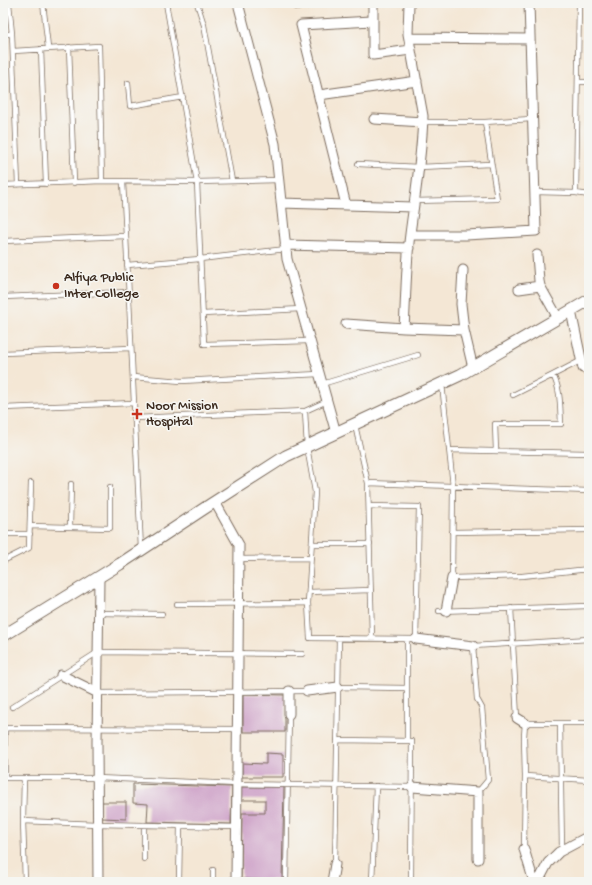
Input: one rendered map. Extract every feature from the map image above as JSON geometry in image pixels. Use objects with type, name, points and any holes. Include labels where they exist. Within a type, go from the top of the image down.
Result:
[{"type":"street","points":[[238,3],[275,144],[286,259],[336,433]]},
{"type":"street","points":[[297,5],[311,3]]},
{"type":"street","points":[[373,3],[373,55],[411,50]]},
{"type":"street","points":[[404,328],[410,235],[423,122],[408,34],[409,3]]},
{"type":"street","points":[[410,235],[466,235],[536,231],[529,3]]},
{"type":"street","points":[[346,204],[301,25],[372,21]]},
{"type":"street","points":[[409,38],[530,39]]},
{"type":"street","points":[[319,95],[417,81]]},
{"type":"street","points":[[374,119],[423,122]]},
{"type":"street","points":[[281,202],[414,204]]},
{"type":"street","points":[[285,247],[409,248]]},
{"type":"street","points":[[537,255],[540,286],[558,318]]},
{"type":"street","points":[[463,270],[460,304],[464,330],[473,368]]},
{"type":"street","points":[[519,289],[540,286]]},
{"type":"street","points":[[3,636],[99,577],[286,456],[460,376],[589,300]]},
{"type":"street","points":[[571,311],[583,368],[589,369]]},
{"type":"street","points":[[346,324],[464,330]]},
{"type":"street","points":[[215,502],[239,545],[236,882]]},
{"type":"street","points":[[98,882],[97,729],[99,577]]},
{"type":"street","points":[[443,611],[452,578]]},
{"type":"street","points":[[412,639],[474,646]]},
{"type":"street","points":[[61,675],[98,693]]},
{"type":"street","points":[[307,691],[338,687]]},
{"type":"street","points":[[289,714],[290,691]]},
{"type":"street","points":[[412,787],[478,792],[478,859]]},
{"type":"street","points":[[538,882],[548,863],[558,852],[589,836]]},
{"type":"street","points":[[524,849],[534,882]]},
{"type":"street","points":[[332,882],[335,864]]},
{"type":"lane","points":[[9,3],[13,51],[18,185]]},
{"type":"lane","points":[[43,3],[48,48]]},
{"type":"lane","points":[[166,3],[197,182],[204,344],[310,340]]},
{"type":"lane","points":[[197,3],[204,25],[232,181]]},
{"type":"lane","points":[[576,193],[580,3]]},
{"type":"lane","points":[[3,34],[12,34]]},
{"type":"lane","points":[[13,51],[98,46],[102,182]]},
{"type":"lane","points":[[69,47],[74,182]]},
{"type":"lane","points":[[41,49],[46,184]]},
{"type":"lane","points":[[578,82],[589,82]]},
{"type":"lane","points":[[128,83],[130,106],[182,97]]},
{"type":"lane","points":[[423,122],[485,122],[532,119]]},
{"type":"lane","points":[[414,204],[496,199],[485,122]]},
{"type":"lane","points":[[358,164],[419,167],[491,164]]},
{"type":"lane","points":[[3,185],[74,182],[279,180]]},
{"type":"lane","points":[[124,182],[141,550]]},
{"type":"lane","points":[[535,192],[589,194]]},
{"type":"lane","points":[[3,241],[126,236]]},
{"type":"lane","points":[[127,265],[200,259],[285,247]]},
{"type":"lane","points":[[3,297],[128,292]]},
{"type":"lane","points":[[203,314],[301,309]]},
{"type":"lane","points":[[3,353],[131,348]]},
{"type":"lane","points":[[322,384],[418,355]]},
{"type":"lane","points":[[513,395],[582,360]]},
{"type":"lane","points":[[133,377],[181,381],[319,374]]},
{"type":"lane","points":[[496,451],[495,424],[560,424],[559,396],[557,383],[553,375]]},
{"type":"lane","points":[[442,384],[453,486],[452,578],[522,576],[589,569]]},
{"type":"lane","points":[[135,418],[305,411],[327,401]]},
{"type":"lane","points":[[3,408],[134,403]]},
{"type":"lane","points":[[305,411],[307,447],[315,492],[308,592],[310,638],[412,639]]},
{"type":"lane","points":[[355,425],[368,483],[372,638]]},
{"type":"lane","points":[[449,450],[589,453]]},
{"type":"lane","points":[[3,561],[29,548],[31,483]]},
{"type":"lane","points":[[368,483],[589,491]]},
{"type":"lane","points":[[70,527],[71,484]]},
{"type":"lane","points":[[30,526],[110,528],[110,487]]},
{"type":"lane","points":[[369,506],[418,507],[412,639],[407,688],[407,741]]},
{"type":"lane","points":[[452,532],[589,530]]},
{"type":"lane","points":[[3,534],[30,534]]},
{"type":"lane","points":[[312,544],[370,544]]},
{"type":"lane","points":[[239,559],[311,558]]},
{"type":"lane","points":[[308,592],[371,590]]},
{"type":"lane","points":[[177,604],[308,603]]},
{"type":"lane","points":[[443,611],[589,606]]},
{"type":"lane","points":[[511,608],[513,643],[524,737],[524,849]]},
{"type":"lane","points":[[99,613],[162,614]]},
{"type":"lane","points":[[335,864],[339,638]]},
{"type":"lane","points":[[478,792],[488,780],[482,708],[477,699],[474,646],[589,638]]},
{"type":"lane","points":[[12,706],[98,652],[302,654]]},
{"type":"lane","points":[[338,687],[407,688]]},
{"type":"lane","points":[[98,693],[307,691]]},
{"type":"lane","points":[[286,882],[289,714]]},
{"type":"lane","points":[[521,721],[560,724],[589,723]]},
{"type":"lane","points":[[560,724],[562,850]]},
{"type":"lane","points":[[238,729],[4,728],[5,778],[97,778],[237,784],[412,787]]},
{"type":"lane","points":[[337,740],[412,741],[411,877]]},
{"type":"lane","points":[[525,776],[589,780]]},
{"type":"lane","points":[[24,778],[25,882]]},
{"type":"lane","points":[[372,882],[376,786]]},
{"type":"lane","points":[[24,821],[236,827]]},
{"type":"lane","points":[[144,825],[144,859]]},
{"type":"lane","points":[[179,882],[180,826]]},
{"type":"lane","points":[[213,870],[213,882]]},
{"type":"building","points":[[243,694],[285,695],[285,732],[243,732]]},
{"type":"building","points":[[266,753],[283,754],[283,777],[242,777],[242,763],[266,764]]},
{"type":"building","points":[[133,784],[232,787],[231,824],[147,822],[148,804],[133,803]]},
{"type":"building","points":[[241,787],[284,787],[282,880],[241,879],[242,813],[265,813],[265,800],[240,800]]},
{"type":"building","points":[[102,802],[126,802],[126,819],[102,818]]},
{"type":"place","name":"Alfiya Public Inter College","points":[[56,286]]},
{"type":"place","name":"Noor Mission Hospital","points":[[137,414]]}]
